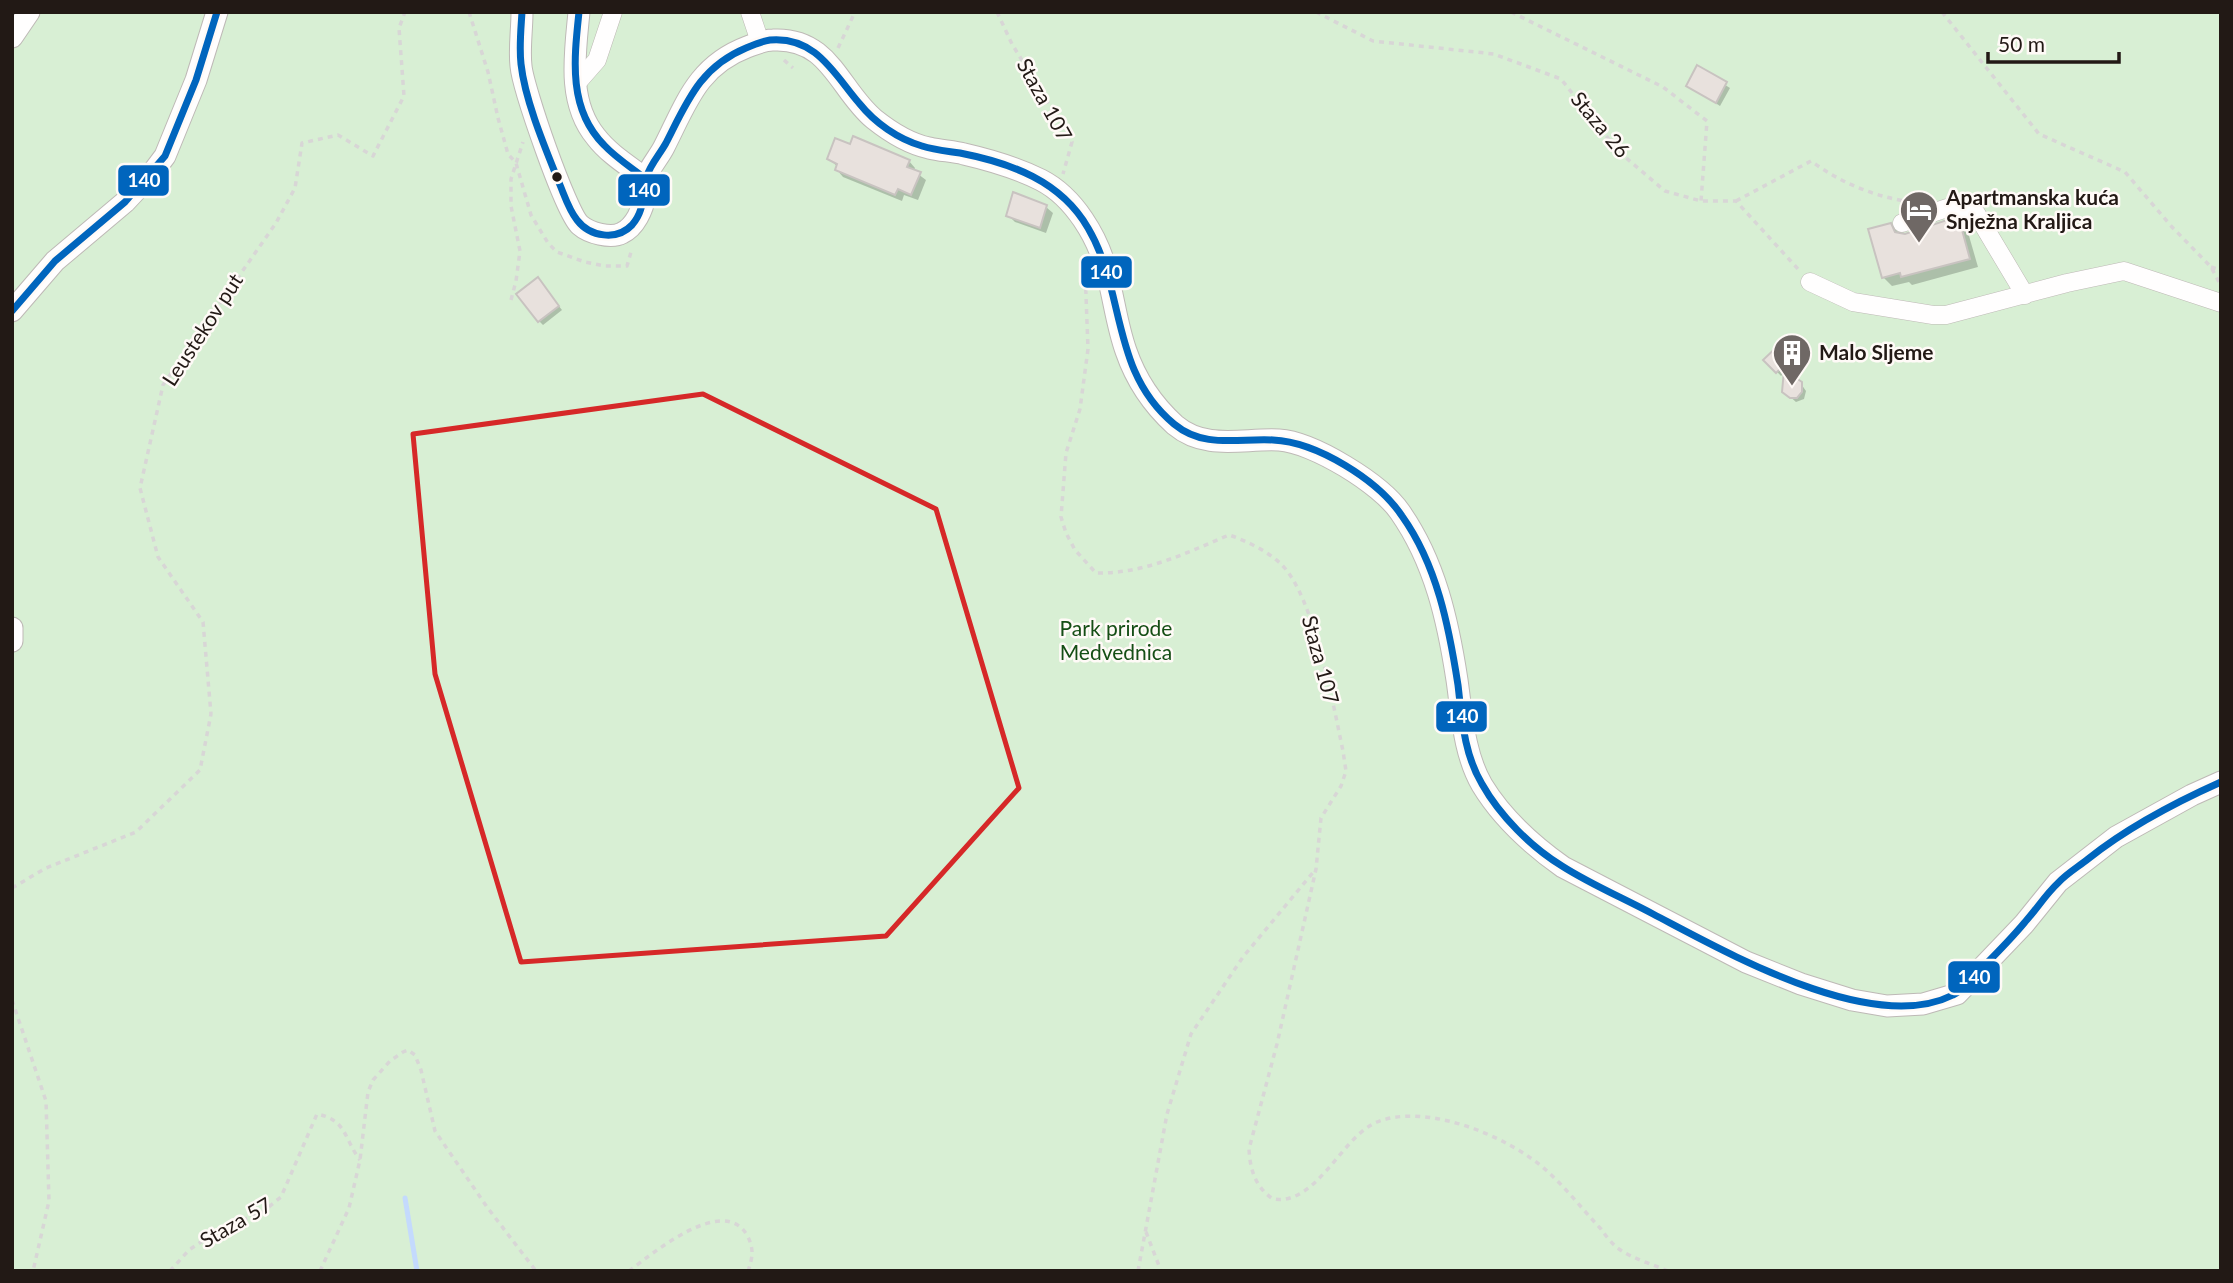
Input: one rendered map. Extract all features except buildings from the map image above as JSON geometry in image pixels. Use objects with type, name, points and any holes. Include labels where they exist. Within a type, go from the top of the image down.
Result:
[{"type":"main road","points":[[12,37],[29,12]]},
{"type":"main road","points":[[12,311],[55,261],[125,202],[165,156],[196,80],[217,12]]},
{"type":"main road","points":[[522,12],[520,63],[524,83],[562,192],[573,217],[586,230],[610,235],[619,235],[626,231],[640,211],[645,197],[646,179],[686,100],[697,85],[724,58],[760,42],[776,40],[794,42],[812,49],[830,63],[856,101],[875,120],[899,136],[926,148],[995,162],[1054,189],[1067,200],[1096,243],[1107,271],[1118,327],[1138,379],[1155,405],[1180,429],[1209,441],[1229,443],[1285,440],[1320,453],[1356,473],[1396,506],[1421,544],[1438,586],[1465,736],[1480,782],[1503,814],[1535,848],[1563,867],[1746,962],[1801,984],[1852,1000],[1887,1006],[1923,1004],[1958,995],[1980,968],[2024,924],[2058,882],[2116,837],[2192,794],[2221,782]]},
{"type":"main road","points":[[579,12],[574,61],[583,112],[595,137],[646,179]]},
{"type":"main road","points":[[12,628],[12,641]]},
{"type":"street","points":[[576,84],[597,60],[614,12]]},
{"type":"street","points":[[750,12],[760,42]]},
{"type":"street","points":[[1902,223],[1956,205],[1976,213],[2025,295]]},
{"type":"street","points":[[1810,282],[1853,302],[1946,315],[2124,271],[2221,303]]},
{"type":"path","name":"Leustekov put","points":[[12,888],[46,868],[136,832],[200,770],[211,713],[203,622],[158,557],[141,488],[163,385],[276,223],[295,188],[302,143],[338,135],[373,156],[404,96],[399,27],[405,12]]},
{"type":"path","points":[[830,63],[855,12]]},
{"type":"path","name":"Staza 107","points":[[997,12],[1012,44],[1072,142],[1066,170],[1054,189]]},
{"type":"path","name":"Staza 26","points":[[1316,12],[1373,41],[1494,54],[1561,79],[1619,152],[1665,191],[1701,201],[1736,201]]},
{"type":"path","points":[[1511,12],[1663,87],[1707,121],[1701,201]]},
{"type":"path","points":[[1942,12],[2039,134],[2125,172],[2211,267],[2221,285]]},
{"type":"path","points":[[511,300],[520,251],[511,206],[511,179],[523,141],[536,119]]},
{"type":"path","points":[[1810,282],[1736,201],[1811,161],[1830,175],[1882,198],[1932,205],[1935,211]]},
{"type":"path","name":"Staza 107","points":[[1084,260],[1088,349],[1080,409],[1066,453],[1061,517],[1066,533],[1075,550],[1096,573],[1119,573],[1153,566],[1229,535],[1247,541],[1281,564],[1302,594],[1314,632],[1335,713],[1346,771],[1341,786],[1321,818],[1316,869]]},
{"type":"path","points":[[2211,267],[2221,270]]},
{"type":"path","points":[[1138,1271],[1167,1114],[1191,1034],[1243,957],[1316,869]]},
{"type":"path","points":[[1316,869],[1277,1044],[1249,1149],[1250,1165],[1263,1191],[1273,1199],[1280,1200],[1307,1188],[1365,1129],[1379,1121],[1405,1116],[1440,1119],[1468,1127],[1510,1145],[1545,1170],[1618,1249],[1668,1271]]},
{"type":"path","points":[[12,1000],[46,1101],[49,1202],[33,1271]]},
{"type":"path","points":[[320,1271],[349,1208],[360,1160],[368,1092],[373,1080],[390,1062],[408,1050],[415,1055],[421,1070],[435,1131],[487,1207],[536,1271]]},
{"type":"path","name":"Staza 57","points":[[170,1271],[189,1250],[210,1236],[230,1224],[260,1214],[281,1197],[317,1114],[342,1125],[353,1151],[360,1160]]},
{"type":"path","points":[[629,1271],[685,1232],[701,1225],[729,1222],[743,1228],[751,1243],[753,1256],[748,1271]]},
{"type":"path","points":[[1145,1230],[1161,1271]]},
{"type":"highlighted area","points":[[703,394],[936,509],[1019,788],[886,936],[521,962],[435,674],[413,434]]},
{"type":"green space","name":"Park prirode Medvednica","points":[[12,12],[2221,12],[2221,1271],[12,1271]]},
{"type":"waterway","points":[[405,1198],[417,1271]]},
{"type":"transit line","name":"140","points":[[12,311],[55,261],[125,202],[165,156],[196,80],[217,12]]},
{"type":"transit line","name":"140","points":[[522,12],[521,64],[531,109],[565,199],[582,226],[596,233],[611,235],[632,225],[641,207],[650,168],[688,100],[706,76],[730,56],[770,40],[786,40],[812,51],[832,69],[872,117],[904,139],[927,147],[998,162],[1049,186],[1064,198],[1088,228],[1100,253],[1121,330],[1139,380],[1153,403],[1174,424],[1185,432],[1210,440],[1290,442],[1327,455],[1378,489],[1402,516],[1424,555],[1440,597],[1471,761],[1489,796],[1507,819],[1539,850],[1573,873],[1759,967],[1842,997],[1882,1005],[1920,1005],[1953,995],[1968,983],[2068,874],[2135,826],[2221,782]]},
{"type":"transit line","name":"140","points":[[579,12],[575,65],[576,83],[584,116],[604,145],[646,179]]},
{"type":"place","name":"Apartmanska kuća Snježna Kraljica","points":[[1919,244]]},
{"type":"place","name":"Malo Sljeme","points":[[1792,387]]}]
